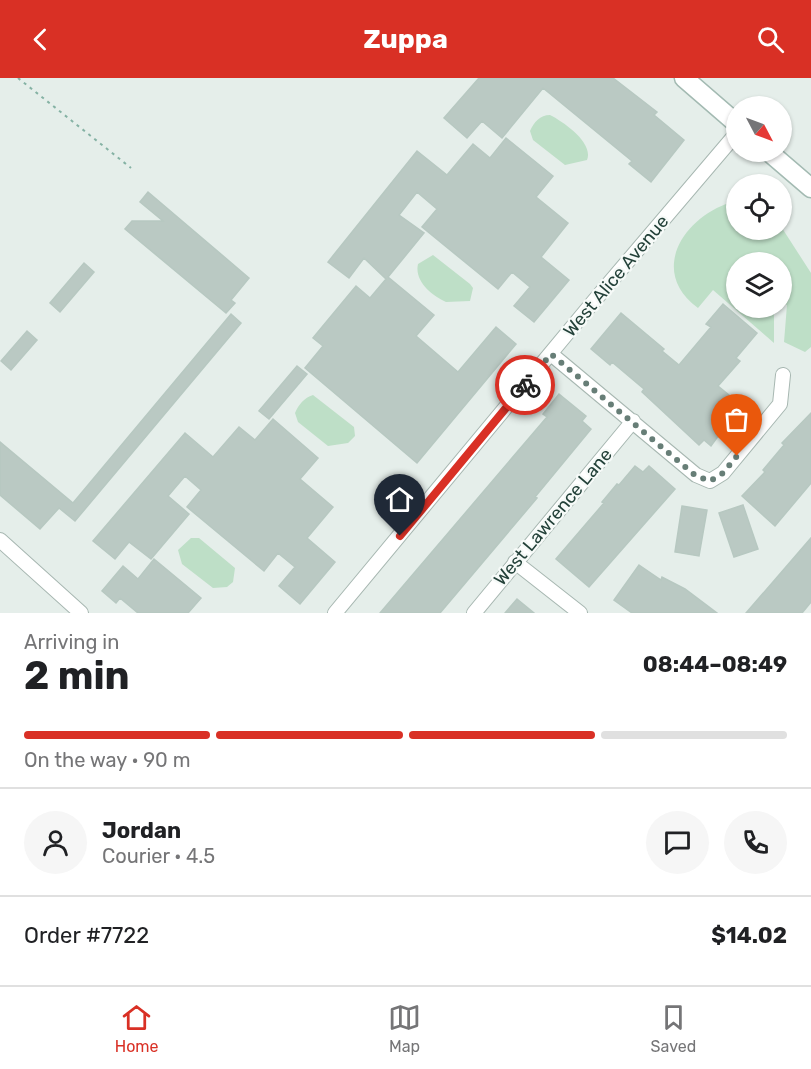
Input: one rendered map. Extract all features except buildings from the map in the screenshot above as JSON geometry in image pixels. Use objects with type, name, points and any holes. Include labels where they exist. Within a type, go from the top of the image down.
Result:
[{"type":"main road","points":[[684,78],[726,114]]},
{"type":"main road","points":[[781,162],[811,188]]},
{"type":"street","name":"West Alice Avenue","points":[[335,613],[726,146]]},
{"type":"street","points":[[551,354],[696,476],[710,481],[723,473],[780,404],[783,375]]},
{"type":"street","name":"West Lawrence Lane","points":[[474,613],[633,422]]},
{"type":"street","points":[[0,540],[81,613]]},
{"type":"street","points":[[516,562],[580,613]]},
{"type":"path","points":[[18,78],[131,168]]},
{"type":"green space","points":[[550,115],[570,128],[582,140],[588,153],[587,160],[565,165],[533,140],[530,131],[533,125],[540,118]]},
{"type":"green space","points":[[726,204],[726,240],[790,240],[811,273],[811,347],[805,352],[784,342],[786,318],[792,318],[792,252],[726,252],[726,301],[713,290],[698,308],[684,294],[676,279],[674,264],[677,249],[696,222]]},
{"type":"green space","points":[[433,255],[470,284],[473,288],[470,301],[446,302],[425,287],[417,270],[418,264]]},
{"type":"green space","points":[[745,318],[774,318],[774,343]]},
{"type":"green space","points":[[313,395],[354,427],[355,436],[348,443],[328,446],[298,422],[295,413],[300,404]]},
{"type":"green space","points":[[191,538],[199,538],[235,568],[233,582],[227,587],[213,588],[182,564],[178,550]]},
{"type":"way so far","points":[[525,385],[551,354],[696,476],[710,481],[723,473],[737,456]]},
{"type":"route","points":[[400,536],[525,385]]}]
